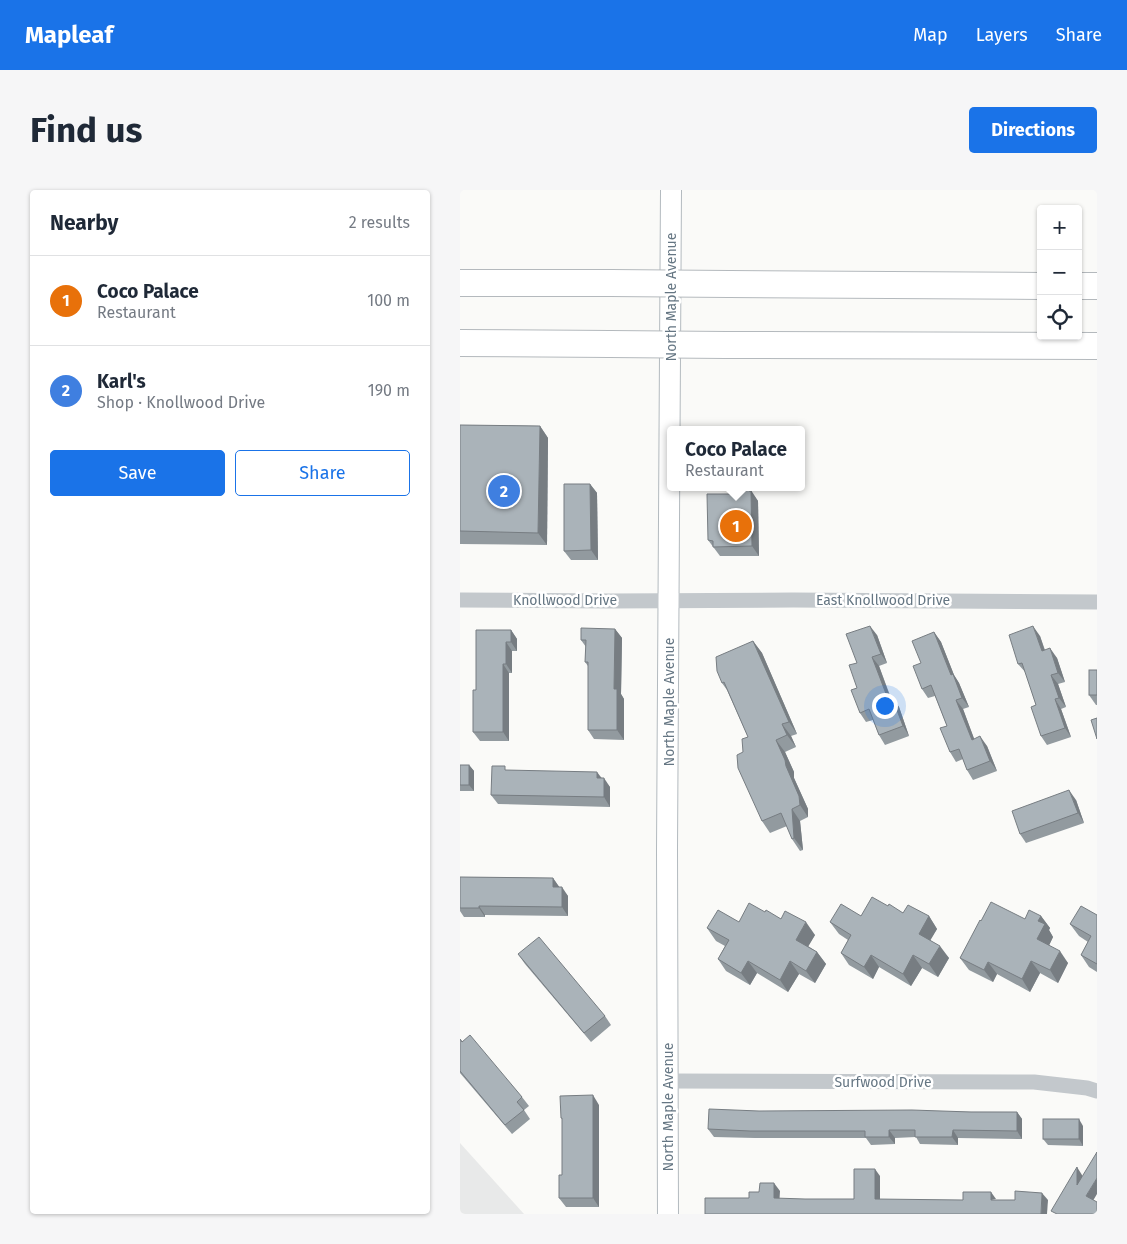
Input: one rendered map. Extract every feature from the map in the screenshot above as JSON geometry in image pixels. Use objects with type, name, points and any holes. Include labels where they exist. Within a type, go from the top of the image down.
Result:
[{"type":"highway","points":[[460,283],[1037,286]]},
{"type":"highway","points":[[1082,286],[1097,286]]},
{"type":"highway","points":[[460,343],[1097,346]]},
{"type":"street","name":"North Maple Avenue","points":[[670,426],[671,190]]},
{"type":"street","name":"North Maple Avenue","points":[[668,1214],[667,850],[670,491]]},
{"type":"street","name":"Knollwood Drive","points":[[460,600],[670,600]]},
{"type":"street","name":"East Knollwood Drive","points":[[670,600],[1097,602]]},
{"type":"street","name":"Surfwood Drive","points":[[668,1081],[1034,1082],[1097,1091]]},
{"type":"shaded area","points":[[460,1143],[524,1214],[460,1214]]},
{"type":"building","points":[[460,425],[540,426],[538,533],[460,531]]},
{"type":"building","points":[[564,484],[590,484],[591,550],[564,551]]},
{"type":"building","points":[[732,491],[751,491],[752,546],[713,547],[713,541],[708,540],[707,494],[732,494]]},
{"type":"building","points":[[870,626],[881,654],[872,657],[888,699],[892,697],[903,726],[879,735],[869,709],[860,713],[851,690],[857,688],[849,665],[857,663],[846,634]]},
{"type":"building","points":[[1033,626],[1042,651],[1050,648],[1058,673],[1051,675],[1059,698],[1055,699],[1065,728],[1041,736],[1031,707],[1036,705],[1022,663],[1018,664],[1009,635]]},
{"type":"building","points":[[581,628],[615,629],[614,689],[617,689],[617,730],[588,730],[588,662],[585,662],[586,640],[581,640]]},
{"type":"building","points":[[476,630],[511,630],[511,642],[506,642],[506,664],[503,664],[503,732],[473,732],[473,690],[476,690]]},
{"type":"building","points":[[934,632],[962,698],[956,700],[972,740],[980,736],[990,761],[967,770],[959,749],[950,752],[940,728],[947,726],[931,685],[922,689],[913,666],[921,663],[912,641]]},
{"type":"building","points":[[753,641],[789,722],[782,724],[787,735],[776,740],[799,796],[800,805],[792,809],[794,838],[792,839],[781,813],[762,821],[738,768],[737,755],[743,752],[742,739],[748,737],[724,682],[722,683],[717,671],[716,657]]},
{"type":"building","points":[[1089,670],[1097,670],[1097,695],[1089,695]]},
{"type":"building","points":[[1097,718],[1097,739],[1091,720]]},
{"type":"building","points":[[460,765],[469,765],[469,785],[460,785]]},
{"type":"building","points":[[492,766],[505,766],[505,770],[597,772],[597,778],[604,778],[604,797],[491,795]]},
{"type":"building","points":[[1069,790],[1078,813],[1020,834],[1012,811]]},
{"type":"building","points":[[460,877],[553,878],[553,887],[562,887],[562,907],[479,906],[479,908],[460,908]]},
{"type":"building","points":[[872,897],[888,906],[889,904],[903,913],[908,905],[929,916],[919,934],[940,946],[929,964],[913,955],[903,974],[871,955],[864,967],[841,953],[851,935],[830,922],[841,904],[861,916]]},
{"type":"building","points":[[991,902],[1025,919],[1029,910],[1041,916],[1038,921],[1045,924],[1037,939],[1060,951],[1050,970],[1031,961],[1022,979],[988,962],[984,970],[960,958]]},
{"type":"building","points":[[749,903],[781,919],[785,911],[806,922],[796,940],[817,952],[806,971],[790,961],[780,980],[748,961],[741,973],[718,959],[729,940],[707,928],[718,910],[739,922]]},
{"type":"building","points":[[1081,906],[1097,915],[1097,964],[1081,955],[1091,936],[1070,924]]},
{"type":"building","points":[[539,937],[605,1016],[584,1033],[518,954]]},
{"type":"building","points":[[470,1035],[522,1097],[517,1102],[524,1110],[505,1125],[460,1071],[460,1039],[462,1042]]},
{"type":"building","points":[[593,1095],[593,1198],[559,1198],[559,1175],[562,1175],[560,1096]]},
{"type":"building","points":[[709,1109],[759,1111],[912,1110],[1017,1112],[1017,1131],[953,1130],[952,1137],[915,1137],[915,1130],[889,1130],[889,1137],[865,1137],[865,1131],[708,1129]]},
{"type":"building","points":[[1043,1119],[1079,1119],[1079,1139],[1043,1139]]},
{"type":"building","points":[[1097,1152],[1097,1178],[1086,1196],[1097,1202],[1097,1214],[1057,1214],[1051,1211],[1077,1167],[1077,1185]]},
{"type":"building","points":[[854,1169],[875,1169],[875,1199],[963,1200],[963,1192],[991,1192],[991,1200],[1015,1200],[1015,1191],[1042,1193],[1041,1214],[705,1214],[705,1198],[749,1198],[749,1192],[759,1192],[760,1183],[774,1183],[774,1198],[854,1199]]},
{"type":"place","name":"Karl's","points":[[504,491]]},
{"type":"place","name":"Coco Palace","points":[[736,526]]}]
